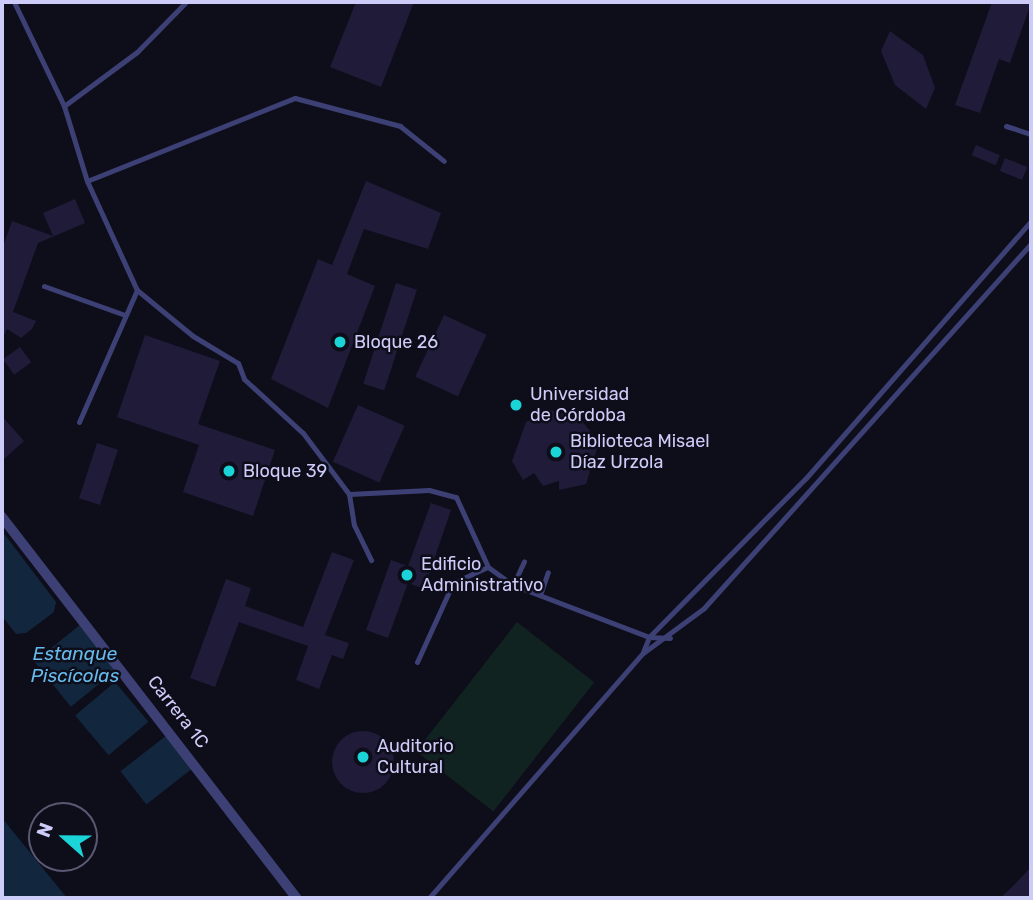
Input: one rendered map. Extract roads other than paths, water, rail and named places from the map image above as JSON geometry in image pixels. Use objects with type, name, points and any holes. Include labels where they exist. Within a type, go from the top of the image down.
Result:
[{"type":"street","name":"Carrera 1C","points":[[2,517],[297,898]]},
{"type":"lane","points":[[14,2],[64,106],[88,181],[137,290],[193,336],[238,363],[244,379],[303,433],[349,494],[354,525],[371,560]]},
{"type":"lane","points":[[64,106],[137,51],[186,2]]},
{"type":"lane","points":[[88,181],[295,98],[400,126],[444,160]]},
{"type":"lane","points":[[1006,125],[1031,134]]},
{"type":"lane","points":[[643,653],[649,637],[806,478],[1031,221]]},
{"type":"lane","points":[[429,898],[643,653],[670,638],[704,608],[1029,247],[1015,240]]},
{"type":"lane","points":[[44,286],[125,315]]},
{"type":"lane","points":[[79,422],[137,290]]},
{"type":"lane","points":[[910,359],[921,367]]},
{"type":"lane","points":[[349,494],[429,490],[456,497],[488,567],[513,585],[649,637],[670,638]]},
{"type":"lane","points":[[513,585],[524,561]]},
{"type":"lane","points":[[417,662],[453,583],[488,567]]},
{"type":"lane","points":[[540,595],[548,572]]},
{"type":"water","points":[[2,531],[56,602],[54,612],[26,633],[16,634],[2,616]]},
{"type":"water","name":"Estanque Piscícolas","points":[[81,624],[118,669],[71,707],[34,662]]},
{"type":"water","points":[[115,682],[148,722],[109,755],[75,715]]},
{"type":"water","points":[[167,735],[193,768],[146,804],[121,771]]},
{"type":"water","points":[[2,818],[28,850],[28,872],[46,872],[67,898],[2,898]]},
{"type":"place","name":"Bloque 26","points":[[340,342]]},
{"type":"place","name":"Universidad de Córdoba","points":[[516,405]]},
{"type":"place","name":"Biblioteca Misael Díaz Urzola","points":[[556,452]]},
{"type":"place","name":"Bloque 39","points":[[229,471]]},
{"type":"place","name":"Edificio Administrativo","points":[[407,575]]},
{"type":"place","name":"Auditorio Cultural","points":[[363,757]]}]
